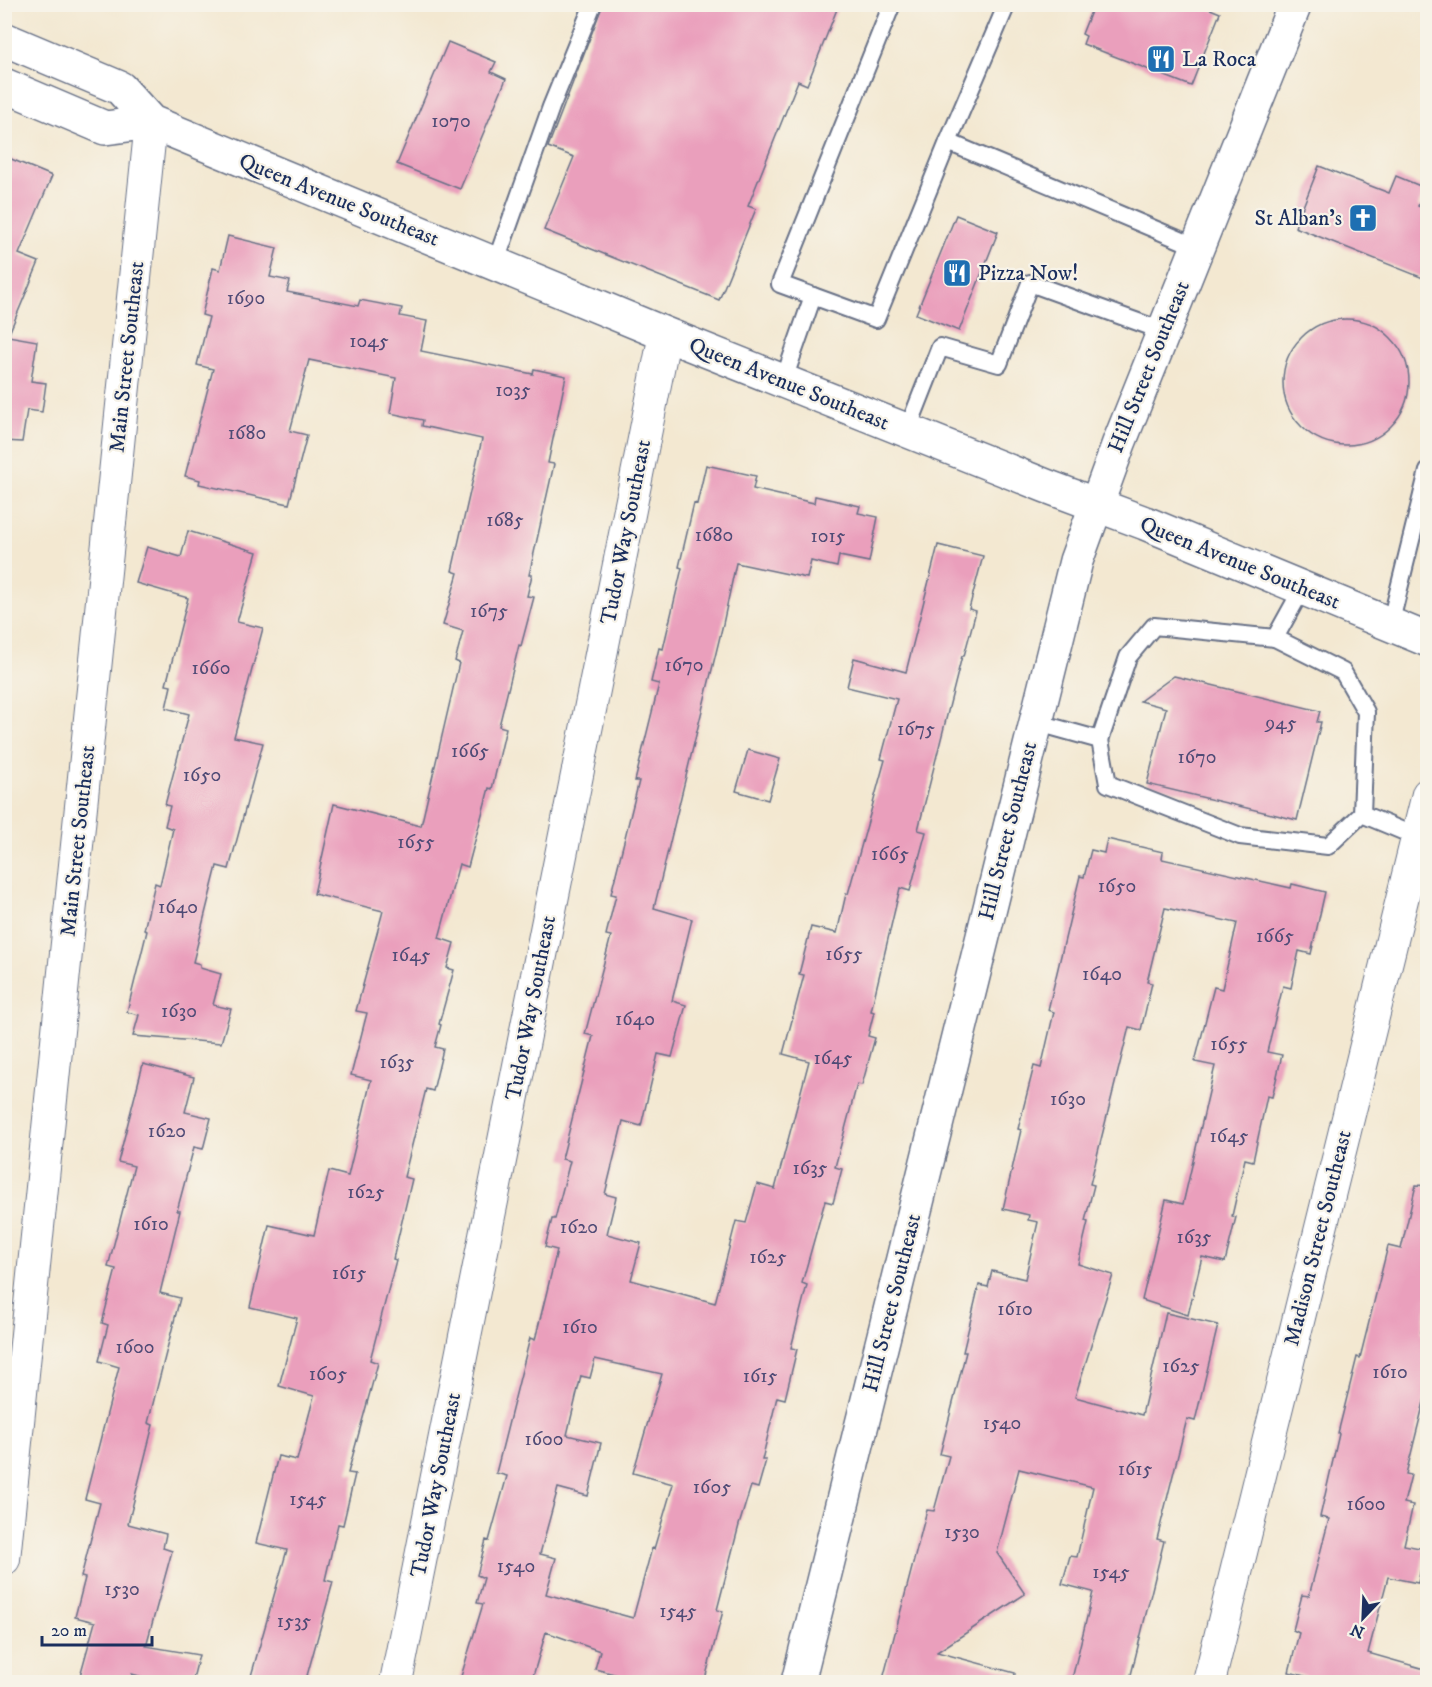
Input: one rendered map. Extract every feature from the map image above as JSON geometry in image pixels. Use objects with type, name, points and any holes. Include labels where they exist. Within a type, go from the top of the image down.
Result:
[{"type":"street","name":"Hill Street Southeast","points":[[798,1683],[1076,561],[1095,504],[1163,331],[1295,4]]},
{"type":"street","name":"Queen Avenue Southeast","points":[[4,39],[120,88],[152,122],[783,382],[1095,504],[1428,640]]},
{"type":"street","name":"Queen Avenue Southeast","points":[[4,85],[105,128],[152,122]]},
{"type":"street","name":"Main Street Southeast","points":[[4,1559],[152,122]]},
{"type":"street","name":"Tudor Way Southeast","points":[[396,1683],[665,334]]},
{"type":"street","name":"Madison Street Southeast","points":[[1209,1683],[1428,794]]},
{"type":"lane","points":[[495,264],[551,107],[593,4]]},
{"type":"lane","points":[[892,4],[780,284],[876,319],[1007,4]]},
{"type":"lane","points":[[948,142],[1197,247]]},
{"type":"lane","points":[[907,431],[940,347],[999,364],[1030,283],[1163,331]]},
{"type":"lane","points":[[783,382],[813,296]]},
{"type":"lane","points":[[1390,625],[1428,471]]},
{"type":"lane","points":[[1275,638],[1302,589]]},
{"type":"lane","points":[[1154,626],[1275,638],[1342,672],[1366,712],[1362,814],[1328,846],[1240,836],[1108,784],[1100,740],[1128,657],[1154,626]]},
{"type":"lane","points":[[1035,722],[1100,740]]},
{"type":"lane","points":[[1362,814],[1417,837]]},
{"type":"building","points":[[603,4],[839,4],[807,85],[798,81],[748,206],[756,209],[719,300],[544,230],[574,157],[548,147]]},
{"type":"building","name":"La Roca","points":[[1094,4],[1198,4],[1220,13],[1191,86],[1083,44],[1086,36],[1082,34]]},
{"type":"building","points":[[448,42],[496,62],[491,72],[506,79],[460,189],[397,164]]},
{"type":"building","points":[[4,156],[52,176],[19,254],[39,262],[8,336],[37,341],[31,381],[46,383],[42,412],[27,410],[22,442],[4,441]]},
{"type":"building","name":"St Alban's","points":[[1319,166],[1389,193],[1396,176],[1425,188],[1418,206],[1428,210],[1428,280],[1295,227]]},
{"type":"building","name":"Pizza Now!","points":[[956,215],[998,232],[959,331],[916,314]]},
{"type":"building","points":[[228,236],[277,248],[270,277],[290,281],[287,292],[358,306],[360,300],[402,308],[400,316],[427,321],[421,351],[533,374],[534,369],[566,376],[548,463],[554,464],[529,575],[532,575],[527,596],[534,597],[521,646],[519,645],[499,726],[506,728],[492,789],[489,788],[468,867],[459,864],[439,938],[454,943],[447,968],[454,970],[435,1047],[443,1049],[433,1091],[426,1089],[404,1177],[412,1179],[393,1259],[396,1260],[370,1360],[378,1363],[348,1473],[355,1474],[343,1525],[338,1524],[325,1580],[333,1582],[305,1683],[249,1683],[287,1550],[256,1543],[278,1456],[297,1460],[314,1396],[279,1386],[297,1318],[250,1307],[269,1225],[314,1235],[329,1171],[348,1176],[371,1080],[351,1075],[367,1013],[356,1011],[383,911],[314,894],[334,804],[421,826],[459,663],[455,661],[463,631],[443,625],[458,573],[452,571],[482,439],[422,426],[423,420],[390,413],[396,378],[309,360],[290,431],[307,435],[289,504],[199,484],[200,480],[185,476],[213,369],[197,365],[209,317],[202,315],[213,268],[220,270]]},
{"type":"building","points":[[1346,319],[1370,324],[1390,338],[1404,358],[1409,382],[1404,406],[1390,426],[1370,440],[1346,445],[1322,440],[1302,426],[1288,406],[1283,382],[1288,358],[1302,338],[1322,324]]},
{"type":"building","points":[[706,465],[756,476],[753,489],[814,503],[815,496],[860,506],[858,513],[878,517],[869,562],[839,556],[837,567],[811,561],[807,578],[736,563],[654,908],[692,919],[672,1001],[686,1005],[672,1057],[658,1054],[641,1126],[623,1121],[605,1194],[616,1197],[607,1234],[641,1243],[631,1280],[715,1303],[736,1221],[746,1223],[757,1184],[775,1189],[809,1061],[783,1054],[804,975],[799,974],[811,927],[837,933],[885,760],[881,759],[897,699],[847,687],[854,658],[906,672],[938,545],[983,556],[969,609],[976,611],[964,656],[962,656],[918,830],[926,832],[910,891],[900,888],[871,1011],[874,1012],[868,1036],[875,1038],[862,1085],[857,1084],[835,1167],[842,1169],[833,1203],[825,1201],[802,1283],[807,1285],[791,1348],[797,1349],[785,1399],[777,1397],[762,1460],[766,1460],[758,1488],[751,1486],[739,1525],[717,1610],[723,1611],[704,1683],[625,1683],[626,1677],[595,1669],[600,1651],[546,1632],[531,1683],[459,1683],[483,1604],[477,1603],[484,1578],[477,1575],[507,1476],[496,1473],[530,1338],[535,1340],[557,1250],[545,1247],[570,1161],[562,1159],[593,1036],[585,1034],[611,936],[606,935],[616,895],[611,894],[639,781],[635,781],[659,684],[651,682],[659,648],[663,649],[694,503],[697,504]],"holes":[[[595,1359],[662,1374],[633,1473],[673,1484],[654,1549],[652,1548],[633,1618],[546,1594],[556,1558],[540,1554],[558,1488],[588,1496],[601,1443],[567,1435],[581,1376],[590,1378]]]},
{"type":"building","points":[[188,531],[257,552],[237,622],[263,628],[234,737],[263,743],[229,869],[217,866],[193,962],[200,964],[200,968],[221,974],[213,1005],[231,1009],[221,1043],[133,1036],[139,1015],[127,1012],[147,931],[144,930],[155,883],[160,885],[173,829],[165,826],[170,806],[165,805],[189,714],[166,708],[171,686],[166,685],[188,598],[136,583],[147,547],[181,557]]},
{"type":"building","points":[[1174,676],[1320,711],[1317,722],[1321,722],[1297,820],[1147,784],[1166,708],[1140,701]]},
{"type":"building","points":[[748,750],[780,759],[768,800],[736,791]]},
{"type":"building","points":[[1107,839],[1163,852],[1162,859],[1291,888],[1292,884],[1325,892],[1311,954],[1299,951],[1291,988],[1283,986],[1267,1052],[1282,1055],[1272,1097],[1267,1096],[1253,1161],[1245,1159],[1232,1216],[1236,1217],[1225,1262],[1202,1257],[1188,1315],[1142,1300],[1166,1200],[1183,1204],[1215,1066],[1195,1062],[1214,987],[1222,989],[1237,923],[1165,908],[1147,982],[1152,983],[1141,1030],[1129,1027],[1090,1184],[1094,1185],[1078,1264],[1113,1275],[1075,1397],[1142,1415],[1166,1313],[1218,1325],[1195,1421],[1187,1419],[1157,1539],[1164,1541],[1129,1683],[1071,1683],[1093,1592],[1062,1584],[1070,1556],[1077,1557],[1093,1487],[1019,1469],[997,1553],[1025,1594],[937,1652],[1015,1673],[1014,1683],[882,1683],[927,1510],[934,1511],[949,1456],[940,1454],[966,1352],[963,1352],[979,1285],[988,1287],[992,1271],[1025,1279],[1038,1222],[1028,1220],[1029,1215],[1003,1209],[1021,1130],[1018,1129],[1034,1066],[1041,1068],[1054,1012],[1048,1010],[1080,876],[1084,877],[1091,850],[1104,853]]},
{"type":"building","points":[[143,1064],[194,1077],[185,1112],[211,1118],[203,1149],[194,1147],[177,1211],[180,1211],[160,1293],[180,1298],[148,1423],[153,1425],[128,1524],[166,1534],[163,1548],[172,1551],[146,1646],[199,1655],[192,1683],[163,1683],[132,1674],[130,1683],[78,1683],[95,1622],[75,1617],[85,1578],[81,1577],[100,1503],[85,1499],[119,1367],[99,1361],[108,1325],[102,1323],[116,1269],[108,1267],[134,1166],[118,1162]]},
{"type":"building","points":[[1416,1185],[1428,1186],[1428,1305],[1421,1333],[1428,1335],[1428,1386],[1406,1474],[1411,1475],[1404,1503],[1413,1505],[1404,1545],[1425,1549],[1418,1583],[1388,1577],[1368,1653],[1428,1670],[1428,1683],[1331,1683],[1289,1672],[1299,1633],[1293,1630],[1302,1595],[1309,1596],[1329,1519],[1320,1517],[1357,1357],[1360,1358],[1388,1246],[1401,1249]]},
{"type":"place","name":"La Roca","points":[[1161,59]]},
{"type":"place","name":"St Alban's","points":[[1363,218]]},
{"type":"place","name":"Pizza Now!","points":[[957,273]]}]
